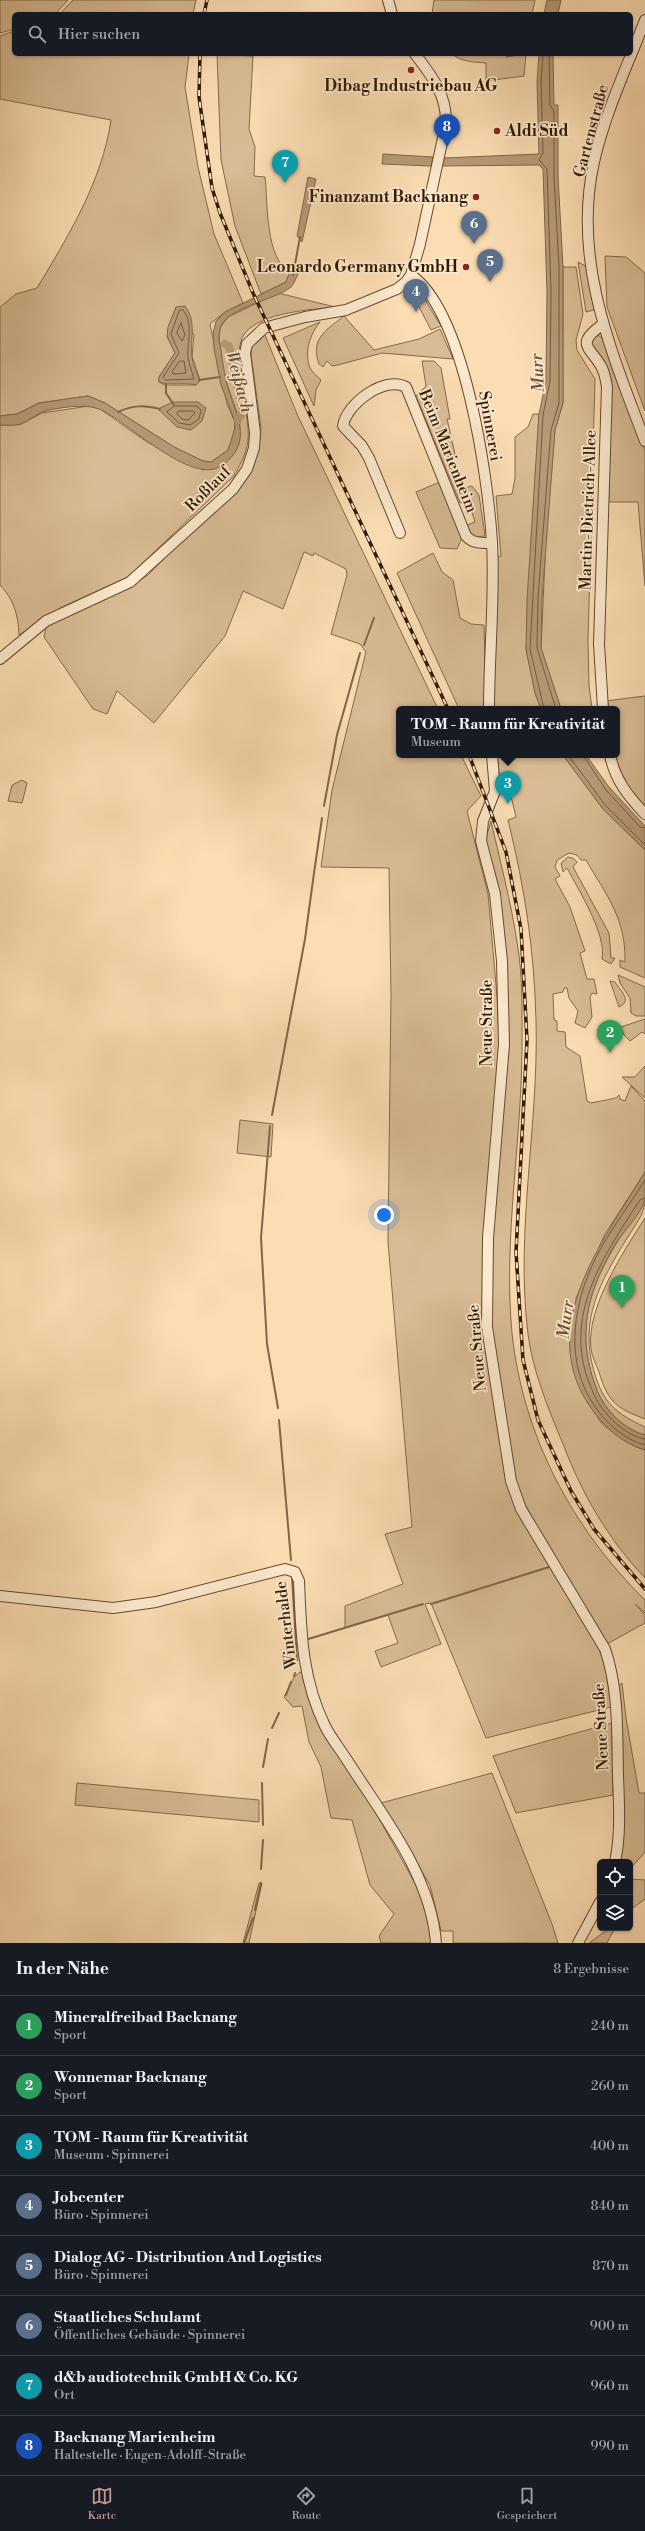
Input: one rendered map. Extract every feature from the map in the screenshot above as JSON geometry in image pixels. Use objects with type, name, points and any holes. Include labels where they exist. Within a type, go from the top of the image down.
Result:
[{"type":"street","points":[[388,0],[391,12]]},
{"type":"street","name":"Gartenstraße","points":[[633,49],[645,20]]},
{"type":"street","points":[[411,275],[423,232],[446,124],[445,102],[431,74],[417,56]]},
{"type":"street","name":"Gartenstraße","points":[[630,56],[614,94],[593,170],[589,197],[589,257],[592,285],[602,325],[645,441]]},
{"type":"street","name":"Spinnerei","points":[[411,275],[426,287],[461,362],[470,398],[492,543],[490,706]]},
{"type":"street","name":"Roßlauf","points":[[0,658],[31,631],[60,613],[130,582],[221,501],[241,480],[251,459],[255,434],[245,352],[251,339],[264,328],[276,324],[346,310],[375,299],[397,289],[411,275]]},
{"type":"street","name":"Martin-Dietrich-Allee","points":[[602,325],[590,334],[586,344],[588,351],[602,368],[607,387],[599,644],[603,706]]},
{"type":"street","name":"Beim Marienheim","points":[[400,533],[369,458],[362,446],[343,426],[344,418],[370,393],[384,384],[399,383],[406,387],[412,397],[466,536],[470,540],[479,543],[492,543]]},
{"type":"street","name":"Neue Straße","points":[[492,758],[495,790],[483,821],[481,841],[495,894],[502,961],[504,1044],[488,1238],[487,1327],[511,1481],[521,1509],[605,1648],[613,1673],[617,1704],[619,1828],[615,1859]]},
{"type":"street","points":[[611,758],[615,776],[621,786],[645,814]]},
{"type":"street","name":"Winterhalde","points":[[0,1596],[113,1608],[156,1602],[282,1570],[295,1572],[298,1581],[304,1664],[326,1726],[396,1837],[425,1891],[435,1927],[436,1943]]},
{"type":"street","points":[[578,1943],[597,1908]]},
{"type":"shaded area","points":[[0,0],[68,0],[57,12],[12,12],[12,30],[0,33]]},
{"type":"shaded area","points":[[73,0],[196,0],[193,12],[62,12]]},
{"type":"shaded area","points":[[434,0],[535,0],[532,12],[432,12]]},
{"type":"shaded area","points":[[12,32],[12,56],[189,56],[185,87],[198,167],[214,234],[243,303],[225,312],[210,324],[227,404],[235,422],[234,435],[228,450],[211,462],[203,461],[174,447],[105,403],[88,396],[39,403],[17,414],[0,416],[0,307],[16,294],[37,288],[49,268],[72,228],[92,186],[107,143],[111,120],[0,99],[0,36]],"holes":[[[176,307],[194,335],[192,356],[200,380],[196,385],[165,385],[159,382],[159,377],[175,353],[167,336]]]},
{"type":"shaded area","points":[[217,56],[253,56],[249,129],[255,147],[254,176],[265,177],[269,229],[272,243],[276,255],[282,265],[290,272],[286,282],[261,294],[235,226],[221,160]]},
{"type":"shaded area","points":[[455,56],[526,56],[524,76],[486,81],[486,63],[473,62]]},
{"type":"shaded area","points":[[605,256],[626,257],[645,273],[645,411],[607,307]]},
{"type":"shaded area","points":[[578,262],[587,267],[594,310],[586,312]]},
{"type":"shaded area","points":[[563,267],[576,267],[583,314],[576,340],[577,350],[595,379],[588,641],[589,685],[592,706],[560,706],[541,648],[546,538],[555,430],[563,403]]},
{"type":"shaded area","points":[[418,288],[441,326],[431,330],[416,301],[417,300],[413,290]]},
{"type":"shaded area","points":[[278,293],[335,307],[300,311],[275,316],[263,320],[245,333],[241,342],[239,354],[247,415],[248,441],[246,451],[233,477],[128,577],[62,607],[19,635],[18,620],[12,602],[0,585],[0,425],[21,424],[42,413],[89,406],[100,409],[147,442],[203,470],[231,457],[239,442],[240,421],[224,376],[219,338],[220,328],[228,317]]},
{"type":"shaded area","points":[[344,316],[374,350],[419,339],[440,329],[453,359],[382,353],[332,366],[327,361],[323,367],[319,364],[317,355],[318,342],[321,336],[331,326]]},
{"type":"shaded area","points":[[320,322],[313,332],[308,350],[308,362],[310,368],[321,380],[316,390],[314,406],[283,338]]},
{"type":"shaded area","points":[[265,335],[297,414],[437,706],[396,706],[396,758],[462,758],[481,796],[467,811],[488,894],[497,996],[499,1043],[484,1327],[519,1511],[601,1652],[610,1678],[611,1707],[486,1738],[431,1603],[425,1604],[441,1644],[381,1667],[375,1651],[398,1643],[388,1615],[345,1628],[345,1606],[403,1584],[385,1534],[412,1527],[388,1242],[391,994],[389,868],[321,867],[332,790],[366,652],[360,644],[331,634],[347,575],[346,569],[314,553],[313,556],[304,552],[283,609],[243,591],[225,636],[154,723],[117,691],[107,714],[93,709],[44,637],[46,626],[133,585],[148,575],[251,469],[260,439],[261,428],[251,354],[252,347]]},
{"type":"shaded area","points":[[598,335],[603,339],[645,451],[645,586],[638,502],[609,502],[609,384],[591,344],[593,337]]},
{"type":"shaded area","points":[[422,361],[434,361],[441,368],[450,419],[447,419],[455,454],[448,456],[461,489],[472,486],[479,495],[485,536],[475,537],[471,534],[467,525],[475,522],[468,501],[460,503],[416,396],[426,386]]},
{"type":"shaded area","points":[[533,414],[539,414],[526,649],[535,693],[540,706],[494,706],[495,557],[501,556],[496,496],[512,494],[515,478],[515,437],[528,427]]},
{"type":"shaded area","points":[[440,482],[462,538],[457,549],[440,548],[416,492]]},
{"type":"shaded area","points":[[433,553],[442,572],[453,580],[460,618],[471,624],[484,625],[486,706],[458,706],[397,573]]},
{"type":"shaded area","points":[[645,696],[645,808],[623,782],[615,758],[620,758],[620,706],[606,706],[605,701]]},
{"type":"shaded area","points":[[497,758],[565,758],[603,809],[645,850],[645,978],[620,967],[620,960],[625,962],[624,947],[619,920],[614,908],[586,860],[581,860],[577,855],[569,853],[557,860],[555,867],[560,876],[555,879],[570,907],[585,951],[580,953],[587,979],[594,979],[597,994],[592,993],[590,997],[592,1017],[585,1028],[575,1023],[578,1011],[569,998],[567,988],[564,988],[563,992],[553,994],[554,1020],[557,1021],[557,1031],[565,1032],[566,1047],[580,1056],[587,1101],[591,1103],[616,1098],[619,1095],[620,1099],[625,1101],[631,1086],[645,1101],[645,1172],[605,1234],[576,1298],[586,1400],[603,1425],[634,1446],[645,1450],[645,1578],[619,1548],[608,1532],[597,1515],[570,1463],[537,1376],[530,1348],[525,1295],[524,1256],[536,1059],[535,994],[528,919],[508,820],[516,817],[509,788],[500,781]]},
{"type":"shaded area","points":[[22,780],[27,783],[22,803],[8,801],[12,785]]},
{"type":"shaded area","points":[[491,821],[515,927],[522,994],[521,1081],[511,1226],[510,1298],[512,1333],[518,1371],[527,1408],[540,1444],[555,1478],[574,1511],[595,1542],[619,1572],[645,1600],[645,1613],[635,1604],[645,1615],[645,1623],[607,1644],[556,1560],[526,1506],[515,1479],[489,1328],[492,1236],[508,1044],[486,838]]},
{"type":"shaded area","points":[[568,857],[573,858],[577,862],[573,867],[609,933],[611,958],[615,958],[611,964],[602,959],[600,938],[596,925],[584,900],[567,868],[563,872],[561,863]]},
{"type":"shaded area","points":[[618,975],[645,987],[645,1016],[636,1016],[631,1013],[630,998],[620,983]]},
{"type":"shaded area","points":[[610,981],[615,982],[624,995],[625,1002],[619,1007]]},
{"type":"shaded area","points":[[645,1019],[645,1034],[642,1032],[630,1041],[624,1035],[621,1027]]},
{"type":"shaded area","points":[[645,1066],[645,1098],[622,1077],[635,1077]]},
{"type":"shaded area","points":[[240,1120],[273,1124],[271,1157],[237,1153]]},
{"type":"shaded area","points":[[645,1199],[645,1205],[641,1215],[600,1287],[591,1319],[589,1335],[590,1353],[594,1371],[606,1399],[618,1412],[645,1427],[645,1435],[628,1428],[614,1416],[598,1393],[588,1358],[586,1332],[588,1309],[595,1286],[604,1265]]},
{"type":"shaded area","points":[[645,1218],[645,1419],[620,1407],[614,1403],[610,1397],[602,1382],[593,1358],[591,1349],[591,1333],[594,1315],[608,1280]]},
{"type":"shaded area","points":[[300,1672],[305,1674],[325,1732],[372,1806],[421,1894],[432,1928],[432,1943],[381,1943],[379,1936],[394,1914],[370,1885],[352,1820],[331,1818],[321,1767],[309,1742],[302,1706],[293,1707],[284,1697],[294,1677]]},
{"type":"shaded area","points":[[622,1683],[626,1718],[639,1793],[645,1793],[645,1852],[633,1866],[633,1859],[618,1859],[622,1754],[619,1685]]},
{"type":"shaded area","points":[[612,1723],[613,1795],[516,1813],[493,1756]]},
{"type":"shaded area","points":[[492,1773],[552,1924],[558,1943],[453,1943],[453,1931],[441,1931],[430,1885],[381,1803]]},
{"type":"shaded area","points":[[77,1783],[259,1800],[259,1822],[75,1805]]},
{"type":"shaded area","points":[[633,1879],[645,1880],[645,1899],[633,1908]]},
{"type":"shaded area","points":[[259,1883],[262,1883],[249,1943],[243,1943]]},
{"type":"shaded area","points":[[606,1931],[613,1931],[607,1943],[589,1943]]},
{"type":"water","points":[[547,0],[561,0],[558,12],[544,12]]},
{"type":"water","points":[[539,56],[553,56],[554,105],[558,105],[558,176],[563,267],[563,403],[555,430],[542,598],[541,648],[560,706],[540,706],[535,693],[526,649],[527,599],[539,414],[546,381],[547,292],[543,169],[539,165],[441,166],[443,158],[539,154],[537,82]]},
{"type":"water","points":[[383,154],[433,157],[431,166],[382,164]]},
{"type":"water","points":[[308,177],[316,179],[302,242],[297,236]]},
{"type":"water","points":[[290,272],[298,274],[291,287],[284,292],[233,314],[226,319],[221,326],[219,341],[224,372],[237,413],[240,431],[240,440],[237,448],[232,457],[223,465],[210,470],[194,468],[160,450],[111,416],[93,407],[78,406],[55,409],[42,412],[21,424],[0,425],[0,416],[17,414],[39,403],[88,396],[105,403],[174,447],[203,461],[211,462],[228,450],[235,428],[235,422],[221,385],[214,348],[213,333],[216,321],[225,312],[286,282]]},
{"type":"water","points":[[185,306],[191,318],[192,357],[200,381],[196,385],[168,384],[159,382],[159,377],[175,353],[167,336],[168,327],[176,307]]},
{"type":"water","points":[[173,402],[198,402],[206,408],[202,421],[191,430],[177,427],[158,409]]},
{"type":"water","points":[[565,758],[588,758],[609,787],[645,826],[645,850],[603,809]]},
{"type":"water","points":[[645,1172],[645,1200],[643,1206],[616,1243],[606,1260],[592,1295],[586,1329],[586,1347],[589,1366],[598,1393],[614,1416],[628,1428],[645,1435],[645,1450],[621,1439],[602,1422],[591,1408],[575,1377],[570,1347],[572,1316],[581,1285],[611,1226]]},
{"type":"waterway","name":"Weißach","points":[[293,275],[300,237]]},
{"type":"waterway","points":[[225,344],[229,346],[243,411],[238,420]]},
{"type":"waterway","points":[[199,380],[220,377]]},
{"type":"waterway","points":[[166,384],[166,393],[174,405]]},
{"type":"waterway","points":[[118,412],[139,406],[160,409]]},
{"type":"waterway","points":[[364,645],[374,618]]},
{"type":"waterway","points":[[324,806],[337,735],[360,653]]},
{"type":"waterway","points":[[314,873],[322,818]]},
{"type":"waterway","points":[[272,1115],[305,939],[314,873]]},
{"type":"waterway","points":[[270,1126],[261,1238],[267,1344],[278,1408]]},
{"type":"waterway","points":[[279,1420],[291,1560]]},
{"type":"waterway","points":[[431,1604],[549,1567]]},
{"type":"waterway","points":[[292,1577],[297,1660]]},
{"type":"waterway","points":[[305,1640],[423,1604]]},
{"type":"waterway","points":[[286,1695],[291,1682]]},
{"type":"waterway","points":[[272,1728],[279,1713]]},
{"type":"waterway","points":[[263,1767],[268,1739]]},
{"type":"waterway","points":[[262,1783],[263,1825]]},
{"type":"waterway","points":[[261,1869],[263,1840]]},
{"type":"waterway","points":[[255,1910],[261,1883]]},
{"type":"waterway","points":[[244,1943],[253,1918]]},
{"type":"railway","points":[[204,12],[207,0]]},
{"type":"railway","points":[[200,56],[199,97],[212,188],[220,213],[253,293],[447,706]]},
{"type":"railway","points":[[470,758],[506,852],[521,929],[527,1040],[516,1252],[523,1360],[538,1420],[571,1491],[594,1529],[645,1589]]},
{"type":"place","name":"Dibag Industriebau AG","points":[[411,70]]},
{"type":"place","name":"Aldi Süd","points":[[497,131]]},
{"type":"place","name":"Backnang Marienheim","points":[[447,147]]},
{"type":"place","name":"d&b audiotechnik GmbH & Co. KG","points":[[285,183]]},
{"type":"place","name":"Finanzamt Backnang","points":[[476,197]]},
{"type":"place","name":"Staatliches Schulamt","points":[[474,244]]},
{"type":"place","name":"Leonardo Germany GmbH","points":[[466,267]]},
{"type":"place","name":"Dialog AG - Distribution And Logistics","points":[[490,282]]},
{"type":"place","name":"Jobcenter","points":[[416,312]]},
{"type":"place","name":"TOM - Raum für Kreativität","points":[[508,804]]},
{"type":"place","name":"Wonnemar Backnang","points":[[610,1053]]},
{"type":"place","name":"Mineralfreibad Backnang","points":[[622,1308]]},
{"type":"water label","name":"Murr","points":[[538,373]]},
{"type":"water label","name":"Murr","points":[[566,1320]]}]
